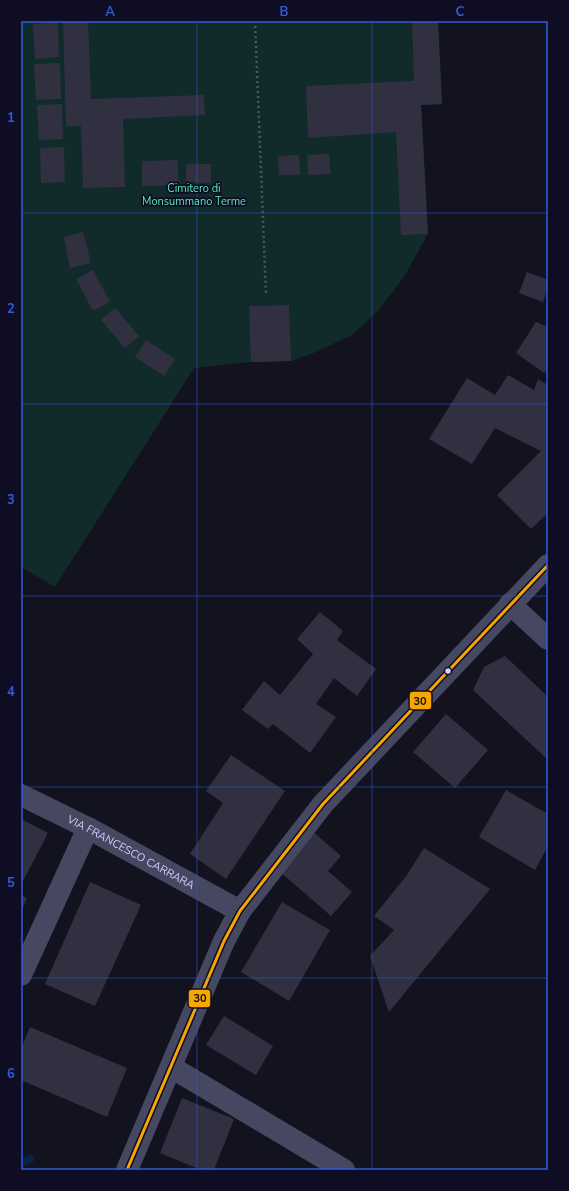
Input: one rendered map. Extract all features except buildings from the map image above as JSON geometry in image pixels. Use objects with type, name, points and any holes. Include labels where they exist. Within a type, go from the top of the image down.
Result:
[{"type":"street","points":[[127,1170],[224,941],[240,911],[323,804],[548,565]]},
{"type":"street","points":[[510,604],[548,639]]},
{"type":"street","name":"VIA FRANCESCO CARRARA","points":[[21,795],[88,828],[240,911]]},
{"type":"street","points":[[21,975],[88,828]]},
{"type":"street","points":[[171,1068],[344,1170]]},
{"type":"path","points":[[255,21],[266,295]]},
{"type":"green space","name":"Cimitero di Monsummano Terme","points":[[21,21],[438,21],[442,104],[421,105],[428,234],[404,277],[378,311],[352,335],[316,352],[291,361],[251,362],[194,368],[55,587],[21,567]]},
{"type":"waterway","points":[[21,1163],[30,1159]]},
{"type":"transit line","name":"30","points":[[127,1170],[224,941],[240,911],[323,804],[548,565]]}]
